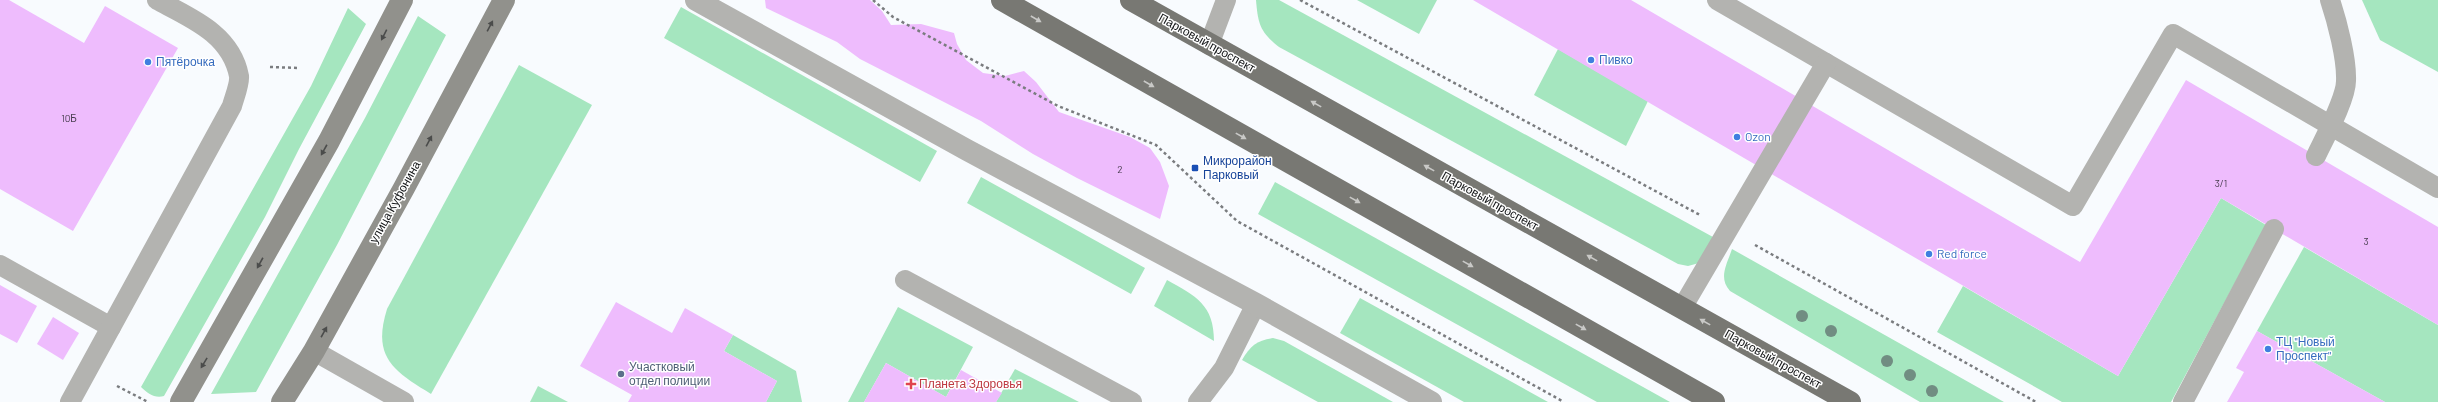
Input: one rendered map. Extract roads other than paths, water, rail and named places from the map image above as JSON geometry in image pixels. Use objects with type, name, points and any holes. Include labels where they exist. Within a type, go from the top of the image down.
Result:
[{"type":"main road","points":[[180,402],[329,142],[402,0]]},
{"type":"main road","name":"улица Куфонина","points":[[282,402],[314,351],[504,0]]},
{"type":"main road","points":[[1002,0],[1714,402]]},
{"type":"main road","name":"Парковый проспект","points":[[1131,0],[1209,45],[1850,402]]},
{"type":"street","points":[[696,0],[967,150],[1256,304],[1431,402]]},
{"type":"lane","points":[[70,402],[232,106],[239,77],[228,47],[206,26],[157,0]]},
{"type":"lane","points":[[1209,45],[1226,0]]},
{"type":"lane","points":[[1717,0],[2073,206],[2172,34],[2438,188]]},
{"type":"lane","points":[[2316,156],[2331,127],[2346,82],[2338,25],[2330,0]]},
{"type":"lane","points":[[1682,308],[1826,63]]},
{"type":"lane","points":[[2183,402],[2274,229]]},
{"type":"lane","points":[[0,265],[111,327]]},
{"type":"lane","points":[[905,280],[1132,402]]},
{"type":"lane","points":[[1198,402],[1224,368],[1256,304]]},
{"type":"lane","points":[[314,351],[404,402]]},
{"type":"place","name":"Пивко","points":[[1591,60]]},
{"type":"place","name":"Пятёрочка","points":[[148,62]]},
{"type":"place","name":"Ozon","points":[[1737,137]]},
{"type":"place","name":"Микрорайон Парковый","points":[[1195,168]]},
{"type":"place","name":"Red force","points":[[1929,254]]},
{"type":"place","name":"ТЦ \"Новый Проспект\"","points":[[2268,349]]},
{"type":"place","name":"Участковый отдел полиции","points":[[621,374]]},
{"type":"place","name":"Планета Здоровья","points":[[911,384]]}]
